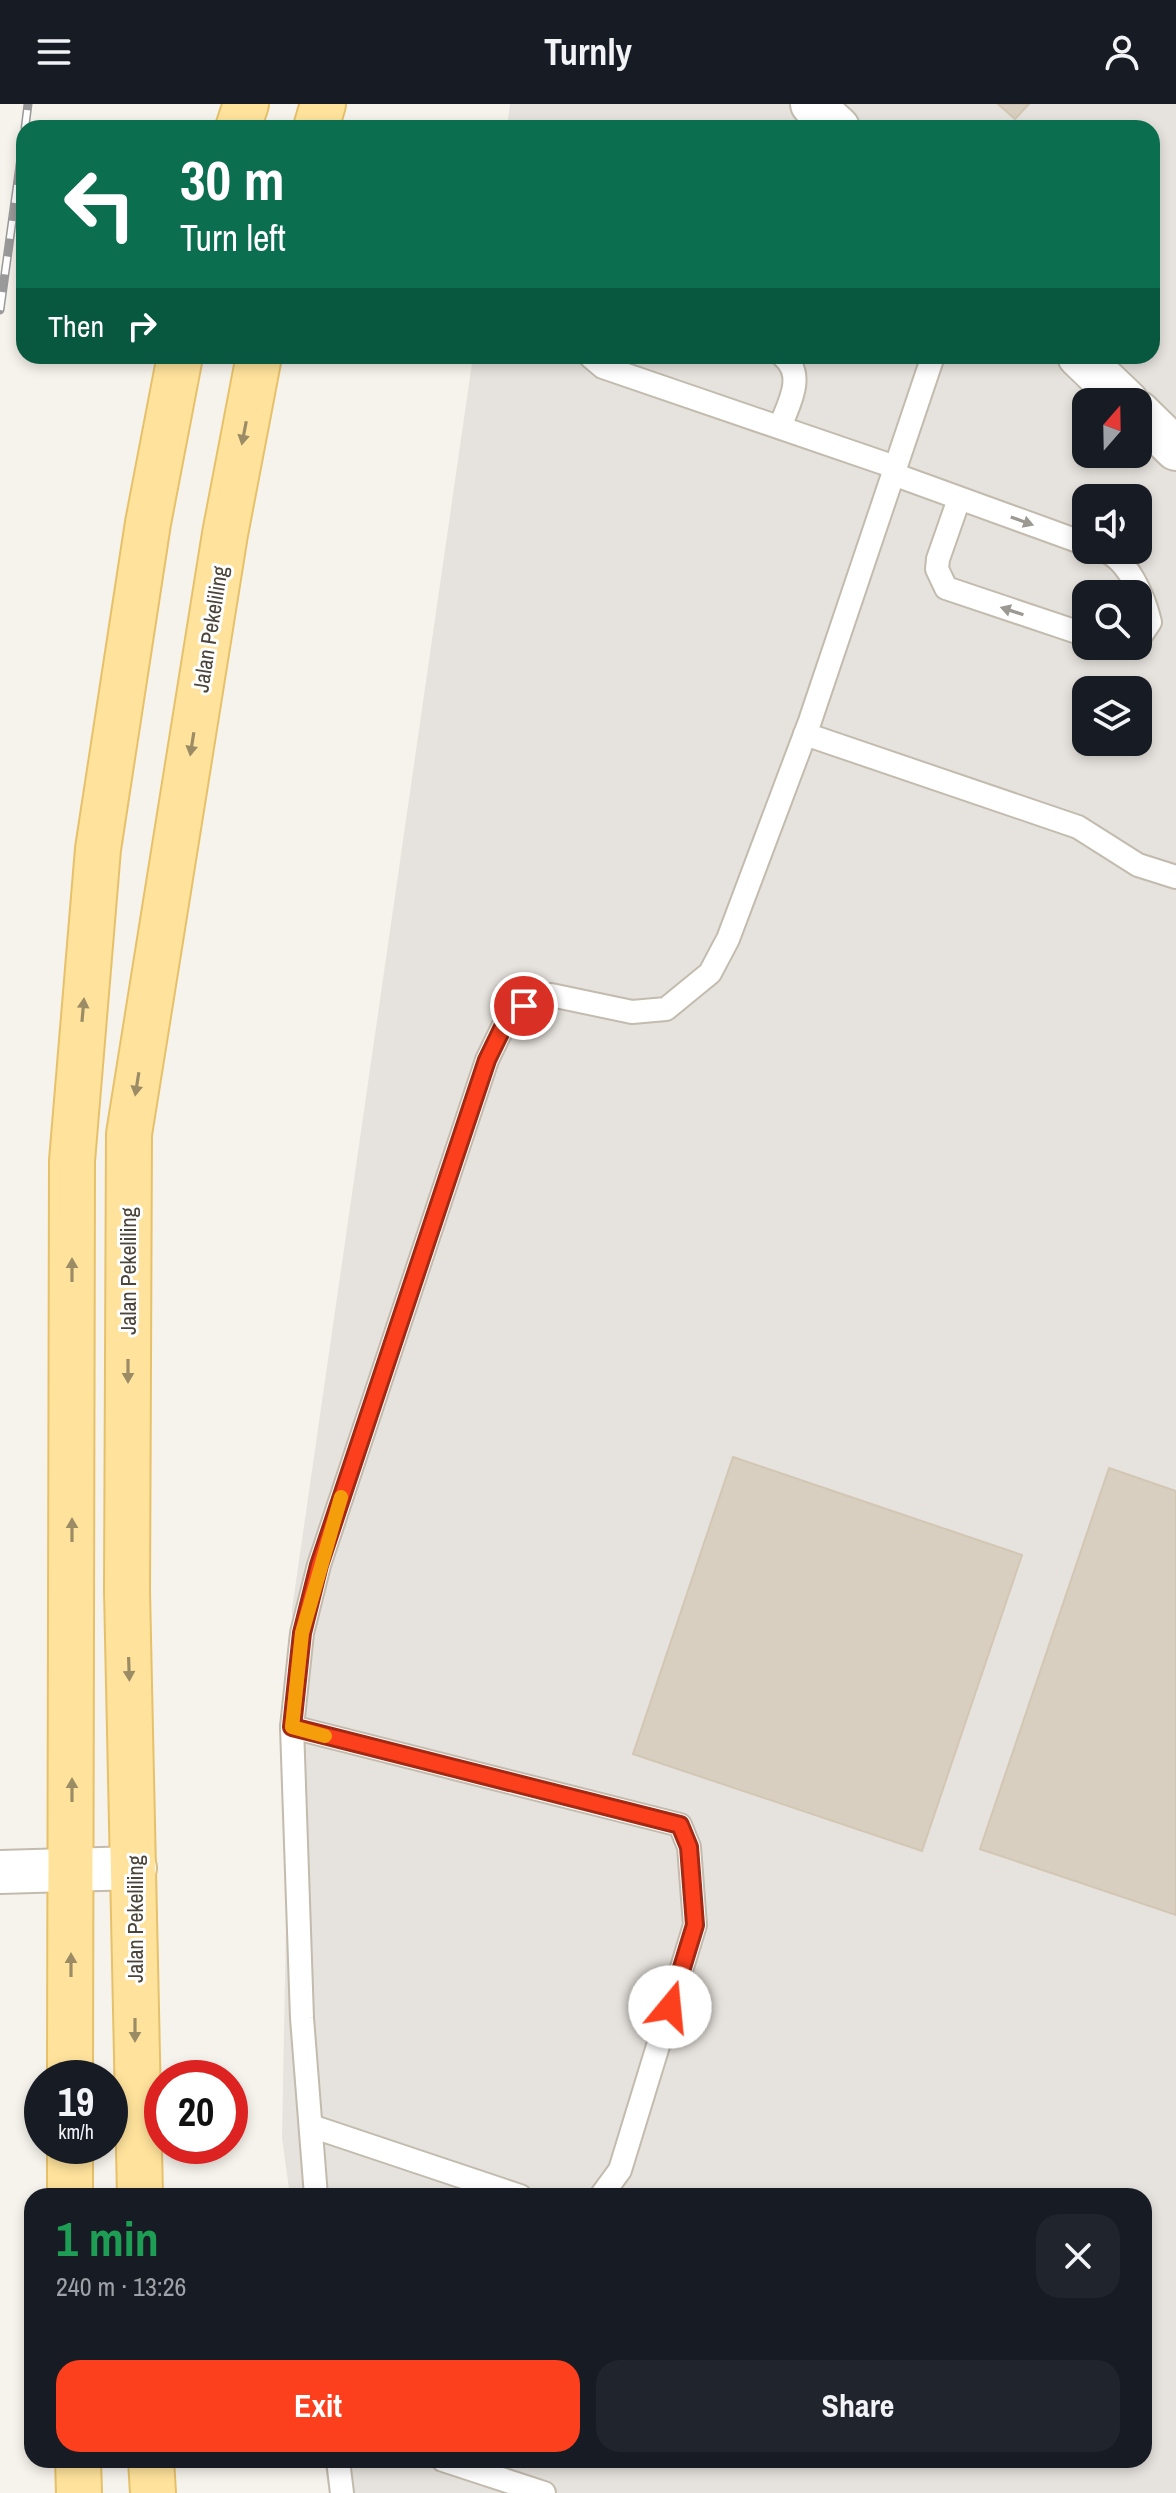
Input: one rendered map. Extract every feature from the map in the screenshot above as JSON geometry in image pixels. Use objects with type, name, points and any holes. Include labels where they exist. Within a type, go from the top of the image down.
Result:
[{"type":"main road","points":[[70,2060],[72,1161],[98,849],[148,523],[178,364]]},
{"type":"main road","name":"Jalan Pekeliling","points":[[140,2188],[127,1591],[129,1134],[225,534],[257,364]]},
{"type":"main road","points":[[70,2164],[70,2188]]},
{"type":"main road","points":[[78,2468],[79,2493]]},
{"type":"main road","points":[[151,2468],[153,2493]]},
{"type":"street","points":[[812,104],[829,120]]},
{"type":"street","points":[[1087,364],[1112,388]]},
{"type":"street","points":[[1152,426],[1176,449]]},
{"type":"street","points":[[0,1872],[135,1868]]},
{"type":"lane","points":[[599,364],[780,427],[894,470],[959,499],[1072,539]]},
{"type":"lane","points":[[780,427],[795,377],[790,364]]},
{"type":"lane","points":[[315,2188],[302,2018],[292,1727],[302,1633],[319,1565],[487,1060],[503,1027],[524,1006],[551,995],[632,1012],[666,1009],[702,981],[728,939],[805,734],[930,364]]},
{"type":"lane","points":[[959,499],[938,559],[937,569],[946,588],[1072,630]]},
{"type":"lane","points":[[805,734],[1078,827],[1138,865],[1176,877]]},
{"type":"lane","points":[[292,1727],[680,1825],[689,1847],[695,1925],[620,2170],[607,2188]]},
{"type":"lane","points":[[311,2126],[496,2188]]},
{"type":"lane","points":[[339,2468],[342,2493]]},
{"type":"lane","points":[[467,2468],[544,2493]]},
{"type":"shaded area","points":[[510,104],[1176,104],[1176,2493],[329,2493],[325,2468],[1152,2468],[1152,2188],[289,2188],[282,2138],[292,1609],[472,364],[1160,364],[1160,120],[508,120]]},
{"type":"building","points":[[998,104],[1029,104],[1015,119]]},
{"type":"building","points":[[733,1457],[1022,1555],[922,1851],[633,1754]]},
{"type":"building","points":[[1109,1468],[1176,1491],[1176,1915],[980,1849]]},
{"type":"railway","points":[[26,120],[28,104]]},
{"type":"railway","points":[[0,310],[16,194]]},
{"type":"slow traffic","points":[[325,1736],[292,1727],[302,1633],[319,1565],[341,1497]]},
{"type":"route","points":[[524,1006],[503,1027],[487,1060],[319,1565],[302,1633],[292,1727],[680,1825],[689,1847],[695,1925],[670,2007]]}]
